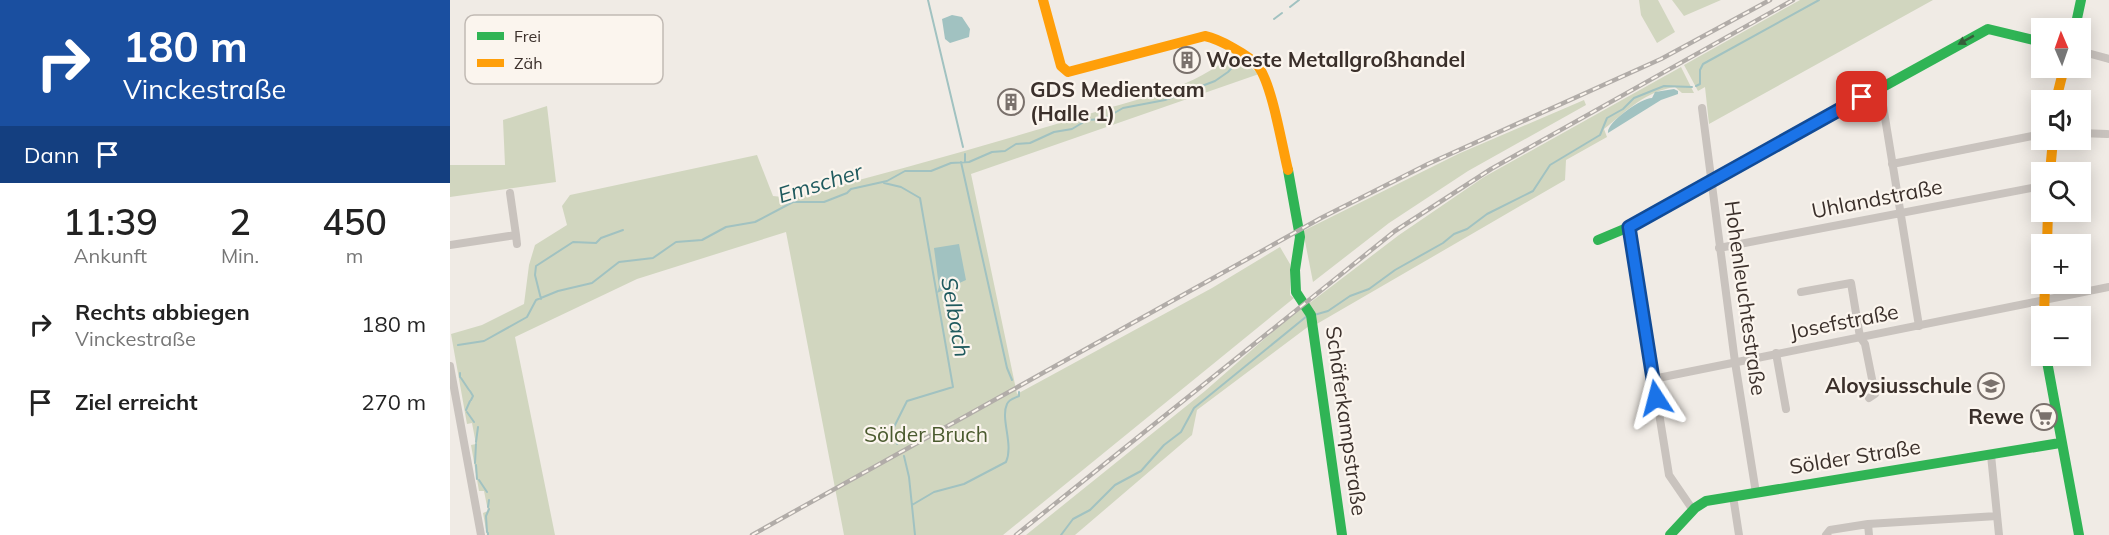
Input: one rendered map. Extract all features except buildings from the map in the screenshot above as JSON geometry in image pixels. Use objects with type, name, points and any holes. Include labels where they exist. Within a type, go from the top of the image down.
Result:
[{"type":"street","name":"Schäferkampstraße","points":[[1043,0],[1061,66],[1068,72],[1076,72],[1204,36],[1230,47],[1262,70],[1295,197],[1300,237],[1295,270],[1296,292],[1311,315],[1341,535]]},
{"type":"street","points":[[2077,18],[2081,0]]},
{"type":"street","points":[[1598,240],[1629,227],[1988,29],[2031,39]]},
{"type":"street","points":[[2091,54],[2109,59]]},
{"type":"street","points":[[1880,87],[1919,326]]},
{"type":"street","name":"Hohenleuchtestraße","points":[[1702,108],[1719,248],[1756,493]]},
{"type":"street","points":[[2091,133],[2107,134]]},
{"type":"street","points":[[1892,164],[2031,136]]},
{"type":"street","name":"Uhlandstraße","points":[[1719,248],[2031,188]]},
{"type":"street","points":[[510,193],[517,244]]},
{"type":"street","points":[[1629,227],[1669,475],[1693,510]]},
{"type":"street","points":[[450,245],[516,235]]},
{"type":"street","points":[[1801,292],[1851,283],[1860,337],[1865,344],[1875,394],[1869,398]]},
{"type":"street","name":"Josefstraße","points":[[1653,379],[2044,302],[2109,287]]},
{"type":"street","points":[[2044,294],[2044,306]]},
{"type":"street","points":[[1776,353],[1786,409]]},
{"type":"street","points":[[450,366],[481,535]]},
{"type":"street","points":[[2048,366],[2060,443],[2079,535]]},
{"type":"street","name":"Sölder Straße","points":[[1670,535],[1679,529],[1693,510],[1706,501],[2060,443]]},
{"type":"street","points":[[1991,455],[1999,535]]},
{"type":"street","points":[[1733,496],[1739,535]]},
{"type":"street","points":[[1826,535],[1830,530],[1868,524],[1997,516]]},
{"type":"street","points":[[1868,524],[1869,535]]},
{"type":"green space","points":[[1639,0],[1658,0],[1675,32],[1657,43],[1641,15]]},
{"type":"green space","points":[[1672,0],[1721,0],[1684,16]]},
{"type":"green space","points":[[1800,0],[1933,0],[1709,124],[1705,87],[1698,91],[1684,65]]},
{"type":"green space","name":"Sölder Bruch","points":[[1233,53],[1259,74],[971,174],[1017,394],[1212,288],[1280,247],[1290,264],[1290,295],[1294,298],[1003,535],[844,535],[786,232],[637,279],[515,337],[555,535],[487,535],[483,513],[488,511],[484,491],[479,491],[471,445],[476,444],[472,423],[467,424],[451,334],[482,325],[524,304],[529,265],[535,245],[567,225],[562,206],[570,195],[757,155],[773,196],[792,198],[1148,97],[1202,75]]},
{"type":"green space","points":[[1681,67],[1694,93],[1682,93],[1675,87],[1645,97],[1604,129],[1607,137],[1566,160],[1565,180],[1315,325],[1306,303],[1311,302],[1399,235],[1484,177]]},
{"type":"green space","points":[[1584,100],[1586,105],[1468,171],[1389,223],[1313,282],[1303,231],[1458,154]]},
{"type":"green space","points":[[547,106],[556,182],[450,197],[450,165],[505,165],[503,120]]},
{"type":"green space","points":[[1303,305],[1309,326],[1197,410],[1192,435],[1075,535],[1026,535],[1205,391]]},
{"type":"water","points":[[952,15],[962,17],[970,29],[969,37],[950,43],[945,39],[942,19]]},
{"type":"water","points":[[1674,89],[1678,91],[1678,94],[1661,100],[1608,133],[1612,123],[1633,106],[1652,98],[1655,92]]},
{"type":"water","points":[[959,244],[966,280],[937,293],[939,287],[934,248]]},
{"type":"waterway","points":[[928,0],[963,147]]},
{"type":"waterway","name":"Emscher","points":[[1290,7],[1299,0]]},
{"type":"waterway","points":[[1696,86],[1700,84],[1700,70],[1703,64],[1819,0]]},
{"type":"waterway","name":"Emscher","points":[[1274,19],[1282,13]]},
{"type":"waterway","name":"Emscher","points":[[458,345],[484,341],[527,317],[536,300],[558,291],[592,283],[619,262],[653,258],[676,242],[702,240],[726,227],[755,222],[793,202],[824,202],[847,193],[851,189],[887,181],[905,171],[931,171],[951,163],[969,162],[992,152],[1005,151],[1016,144],[1030,143],[1054,132],[1072,129],[1087,120],[1104,119],[1123,108],[1165,100],[1215,81],[1239,60]]},
{"type":"waterway","points":[[1314,315],[1328,311],[1350,296],[1369,289],[1395,270],[1443,243],[1454,234],[1467,229],[1487,214],[1533,191],[1550,165],[1600,135],[1607,118],[1623,109],[1634,98],[1664,86],[1692,87]]},
{"type":"waterway","points":[[965,154],[965,162]]},
{"type":"waterway","points":[[961,162],[1007,368],[1012,380]]},
{"type":"waterway","name":"Selbach","points":[[884,183],[901,187],[920,198],[953,387],[907,401],[892,431],[897,444]]},
{"type":"waterway","points":[[541,299],[535,275],[536,266],[573,242],[596,243],[601,238],[623,230]]},
{"type":"waterway","points":[[1061,535],[1073,519],[1090,510],[1115,485],[1141,471],[1164,445],[1181,432],[1194,408],[1307,316]]},
{"type":"waterway","points":[[461,378],[469,390]]},
{"type":"waterway","points":[[470,391],[473,396],[471,400]]},
{"type":"waterway","points":[[912,505],[934,492],[964,484],[1006,462],[1009,447],[1005,410],[1008,402],[1019,396],[1019,392]]},
{"type":"waterway","points":[[466,410],[470,401]]},
{"type":"waterway","points":[[467,412],[474,422]]},
{"type":"waterway","points":[[476,442],[478,427]]},
{"type":"waterway","points":[[475,463],[476,444]]},
{"type":"waterway","name":"Selbach","points":[[904,456],[909,477],[915,535]]},
{"type":"waterway","points":[[476,465],[477,479]]},
{"type":"waterway","points":[[479,480],[487,492]]},
{"type":"waterway","points":[[488,507],[489,500]]},
{"type":"waterway","points":[[487,532],[486,516],[489,509]]},
{"type":"railway","points":[[752,535],[1321,218],[1428,164],[1661,59],[1770,0]]},
{"type":"railway","points":[[1016,535],[1395,231],[1491,169],[1793,0]]},
{"type":"traffic: fast","points":[[2077,18],[2081,0]]},
{"type":"traffic: fast","points":[[1598,240],[1629,227],[1988,29],[2031,39]]},
{"type":"traffic: fast","points":[[1288,170],[1300,237],[1295,270],[1296,292],[1311,315],[1342,535]]},
{"type":"traffic: fast","points":[[2048,366],[2079,535]]},
{"type":"traffic: fast","points":[[1670,535],[1695,508],[1706,501],[2060,443]]},
{"type":"traffic: slow","points":[[1043,0],[1061,66],[1068,72],[1205,36],[1241,52],[1258,66],[1268,86],[1288,170]]},
{"type":"traffic: slow","points":[[2058,90],[2062,78]]},
{"type":"traffic: slow","points":[[2051,162],[2052,150]]},
{"type":"traffic: slow","points":[[2047,234],[2048,222]]},
{"type":"traffic: slow","points":[[2044,306],[2045,294]]},
{"type":"place","name":"Woeste Metallgroßhandel","points":[[1187,60]]},
{"type":"place","name":"GDS Medienteam (Halle 1)","points":[[1011,102]]},
{"type":"place","name":"Aloysiusschule","points":[[1991,386]]},
{"type":"place","name":"Rewe","points":[[2044,417]]},
{"type":"route","points":[[1656,398],[1629,227],[1862,97]]}]
